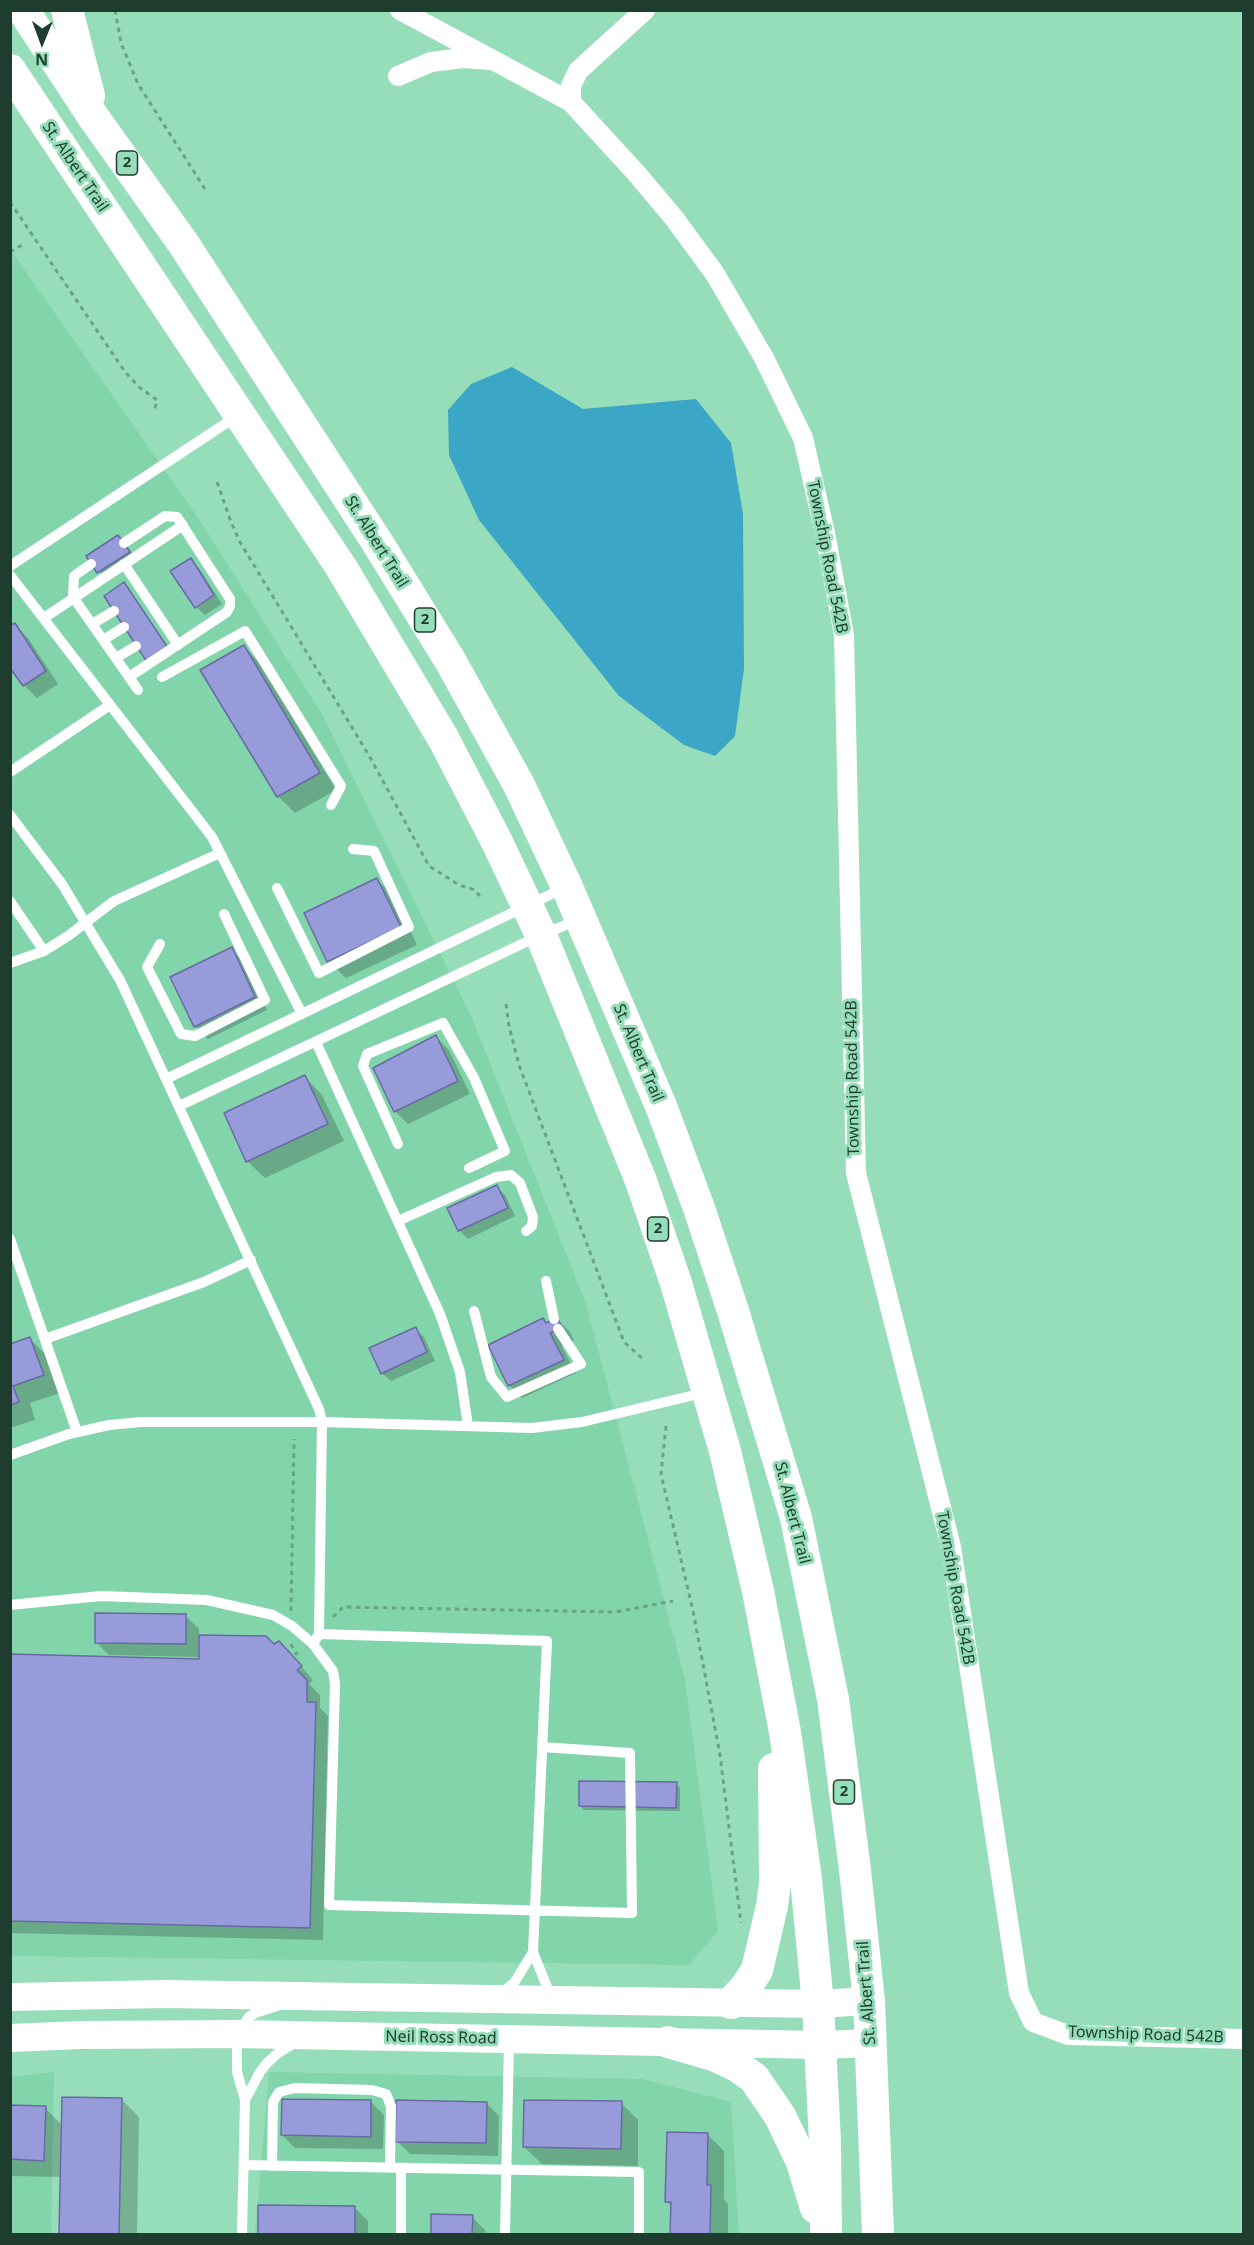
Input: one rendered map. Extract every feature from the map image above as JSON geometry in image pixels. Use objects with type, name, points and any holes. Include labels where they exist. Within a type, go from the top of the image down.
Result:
[{"type":"main road","name":"St. Albert Trail","points":[[23,10],[94,117],[183,243],[377,542],[451,662],[519,785],[581,918],[661,1106],[699,1208],[752,1370],[796,1518],[833,1700],[869,2001],[878,2235]]},
{"type":"main road","points":[[67,10],[94,117]]},
{"type":"main road","name":"St. Albert Trail","points":[[13,78],[341,567],[443,738],[541,935],[641,1181],[676,1283],[709,1392],[758,1591],[785,1732],[806,1880],[818,2004],[825,2235]]},
{"type":"main road","points":[[731,2002],[746,1987],[757,1970],[769,1921],[775,1882],[773,1752],[785,1732]]},
{"type":"main road","points":[[10,1997],[165,1994],[818,2004],[869,2001]]},
{"type":"main road","name":"Neil Ross Road","points":[[10,2038],[237,2034],[821,2045],[871,2043]]},
{"type":"main road","points":[[668,2042],[716,2056],[737,2066],[754,2078],[780,2116],[802,2162],[825,2235]]},
{"type":"street","name":"Township Road 542B","points":[[400,10],[571,102],[674,218],[720,284],[764,358],[802,438],[825,533],[844,635],[856,1173],[951,1547],[1019,1993],[1033,2022],[1068,2035],[1244,2038]]},
{"type":"street","points":[[571,102],[571,86],[578,71],[645,10]]},
{"type":"street","points":[[398,76],[431,62],[463,58],[496,61]]},
{"type":"lane","points":[[10,566],[240,414]]},
{"type":"lane","points":[[124,543],[165,516],[177,517],[230,599],[227,612],[129,677]]},
{"type":"lane","points":[[44,618],[183,525]]},
{"type":"lane","points":[[91,564],[74,576],[74,597],[138,690]]},
{"type":"lane","points":[[124,564],[139,596],[162,630],[178,645]]},
{"type":"lane","points":[[10,575],[212,837],[303,1014]]},
{"type":"lane","points":[[92,624],[114,611]]},
{"type":"lane","points":[[103,640],[124,627]]},
{"type":"lane","points":[[162,676],[245,631],[341,786],[331,805]]},
{"type":"lane","points":[[116,658],[136,646]]},
{"type":"lane","points":[[10,772],[110,705]]},
{"type":"lane","points":[[10,815],[62,884],[120,980],[311,1389],[322,1422],[315,1638],[333,1671],[335,1684],[329,1905],[632,1912],[630,1753],[543,1747]]},
{"type":"lane","points":[[277,888],[319,973],[409,927],[374,851],[353,849]]},
{"type":"lane","points":[[10,963],[44,951],[114,902],[220,853]]},
{"type":"lane","points":[[166,1079],[527,904],[567,887]]},
{"type":"lane","points":[[10,901],[44,951]]},
{"type":"lane","points":[[159,944],[147,967],[181,1034],[195,1036],[265,1000],[224,914]]},
{"type":"lane","points":[[179,1106],[581,918]]},
{"type":"lane","points":[[398,1144],[363,1066],[367,1054],[443,1023],[474,1077],[505,1151],[470,1168]]},
{"type":"lane","points":[[316,1042],[440,1314],[457,1362],[468,1426]]},
{"type":"lane","points":[[398,1221],[496,1177],[511,1175],[520,1183],[533,1217],[532,1226],[526,1232]]},
{"type":"lane","points":[[10,1239],[77,1432]]},
{"type":"lane","points":[[45,1339],[204,1282],[251,1260]]},
{"type":"lane","points":[[474,1311],[491,1377],[507,1397],[581,1364],[556,1324],[546,1281]]},
{"type":"lane","points":[[10,1455],[77,1432],[110,1425],[141,1422],[322,1422],[532,1428],[582,1422],[709,1392]]},
{"type":"lane","points":[[10,1605],[101,1596],[191,1598],[273,1615],[315,1638],[547,1641],[533,1952],[552,2000]]},
{"type":"lane","points":[[494,1999],[514,1983],[533,1952]]},
{"type":"lane","points":[[242,2235],[245,2100],[237,2072],[237,2034],[246,2020],[263,2010],[297,2002],[360,1997]]},
{"type":"lane","points":[[245,2100],[260,2072],[278,2053],[303,2040],[331,2036]]},
{"type":"lane","points":[[505,2235],[509,2040]]},
{"type":"lane","points":[[272,2166],[273,2102],[279,2092],[295,2088],[372,2090],[386,2094],[391,2106],[401,2235]]},
{"type":"lane","points":[[244,2165],[639,2172],[639,2235]]},
{"type":"path","points":[[115,10],[121,43],[138,84],[205,189]]},
{"type":"path","points":[[10,202],[124,372],[157,400],[154,412]]},
{"type":"path","points":[[10,252],[22,245]]},
{"type":"path","points":[[217,482],[231,522],[245,550],[371,759],[429,866],[459,885],[475,891],[482,899]]},
{"type":"path","points":[[506,1004],[519,1065],[624,1342],[642,1358]]},
{"type":"path","points":[[666,1426],[661,1474],[693,1611],[720,1755],[742,1932]]},
{"type":"path","points":[[294,1439],[291,1647],[296,1654],[315,1638],[343,1607],[616,1612],[674,1601]]},
{"type":"shaded area","points":[[10,249],[199,519],[323,716],[472,1018],[586,1304],[685,1680],[718,1931],[689,1965],[11,1956]]},
{"type":"shaded area","points":[[54,2072],[51,2234],[11,2234],[11,2077]]},
{"type":"shaded area","points":[[269,2072],[643,2079],[731,2102],[739,2234],[255,2234]]},
{"type":"water","points":[[512,367],[583,409],[696,399],[731,443],[743,514],[744,669],[735,736],[715,756],[684,745],[619,696],[479,520],[449,455],[448,410],[471,384]]},
{"type":"building","points":[[118,535],[130,552],[97,573],[86,556]]},
{"type":"building","points":[[191,558],[214,595],[195,608],[170,571]]},
{"type":"building","points":[[124,582],[168,648],[147,662],[104,596]]},
{"type":"building","points":[[15,623],[46,671],[23,686],[10,668],[10,626]]},
{"type":"building","points":[[244,645],[320,773],[277,797],[200,670]]},
{"type":"building","points":[[377,878],[401,927],[327,962],[304,913]]},
{"type":"building","points":[[232,947],[255,997],[194,1027],[170,977]]},
{"type":"building","points":[[436,1035],[458,1081],[394,1112],[373,1068]]},
{"type":"building","points":[[305,1075],[328,1124],[246,1162],[224,1113]]},
{"type":"building","points":[[497,1185],[508,1208],[458,1231],[447,1208]]},
{"type":"building","points":[[557,1317],[562,1327],[550,1333],[564,1360],[508,1386],[488,1345],[543,1318],[546,1323]]},
{"type":"building","points":[[416,1327],[427,1352],[381,1374],[369,1348]]},
{"type":"building","points":[[30,1337],[44,1375],[13,1386],[19,1402],[10,1405],[10,1344]]},
{"type":"building","points":[[95,1613],[186,1614],[186,1644],[95,1643]]},
{"type":"building","points":[[199,1635],[266,1636],[274,1644],[279,1641],[302,1666],[297,1670],[307,1680],[307,1702],[316,1702],[310,1928],[10,1921],[10,1654],[199,1659]]},
{"type":"building","points":[[579,1781],[677,1782],[676,1808],[579,1806]]},
{"type":"building","points":[[62,2097],[122,2098],[119,2234],[59,2234]]},
{"type":"building","points":[[282,2099],[371,2100],[371,2137],[281,2135]]},
{"type":"building","points":[[396,2100],[487,2102],[486,2143],[395,2142]]},
{"type":"building","points":[[524,2100],[622,2101],[621,2149],[523,2147]]},
{"type":"building","points":[[10,2105],[46,2106],[44,2161],[10,2159]]},
{"type":"building","points":[[667,2132],[708,2133],[707,2185],[711,2185],[710,2234],[670,2234],[671,2202],[665,2202]]},
{"type":"building","points":[[258,2205],[355,2206],[355,2234],[258,2234]]},
{"type":"building","points":[[431,2214],[473,2215],[472,2234],[431,2234]]}]
